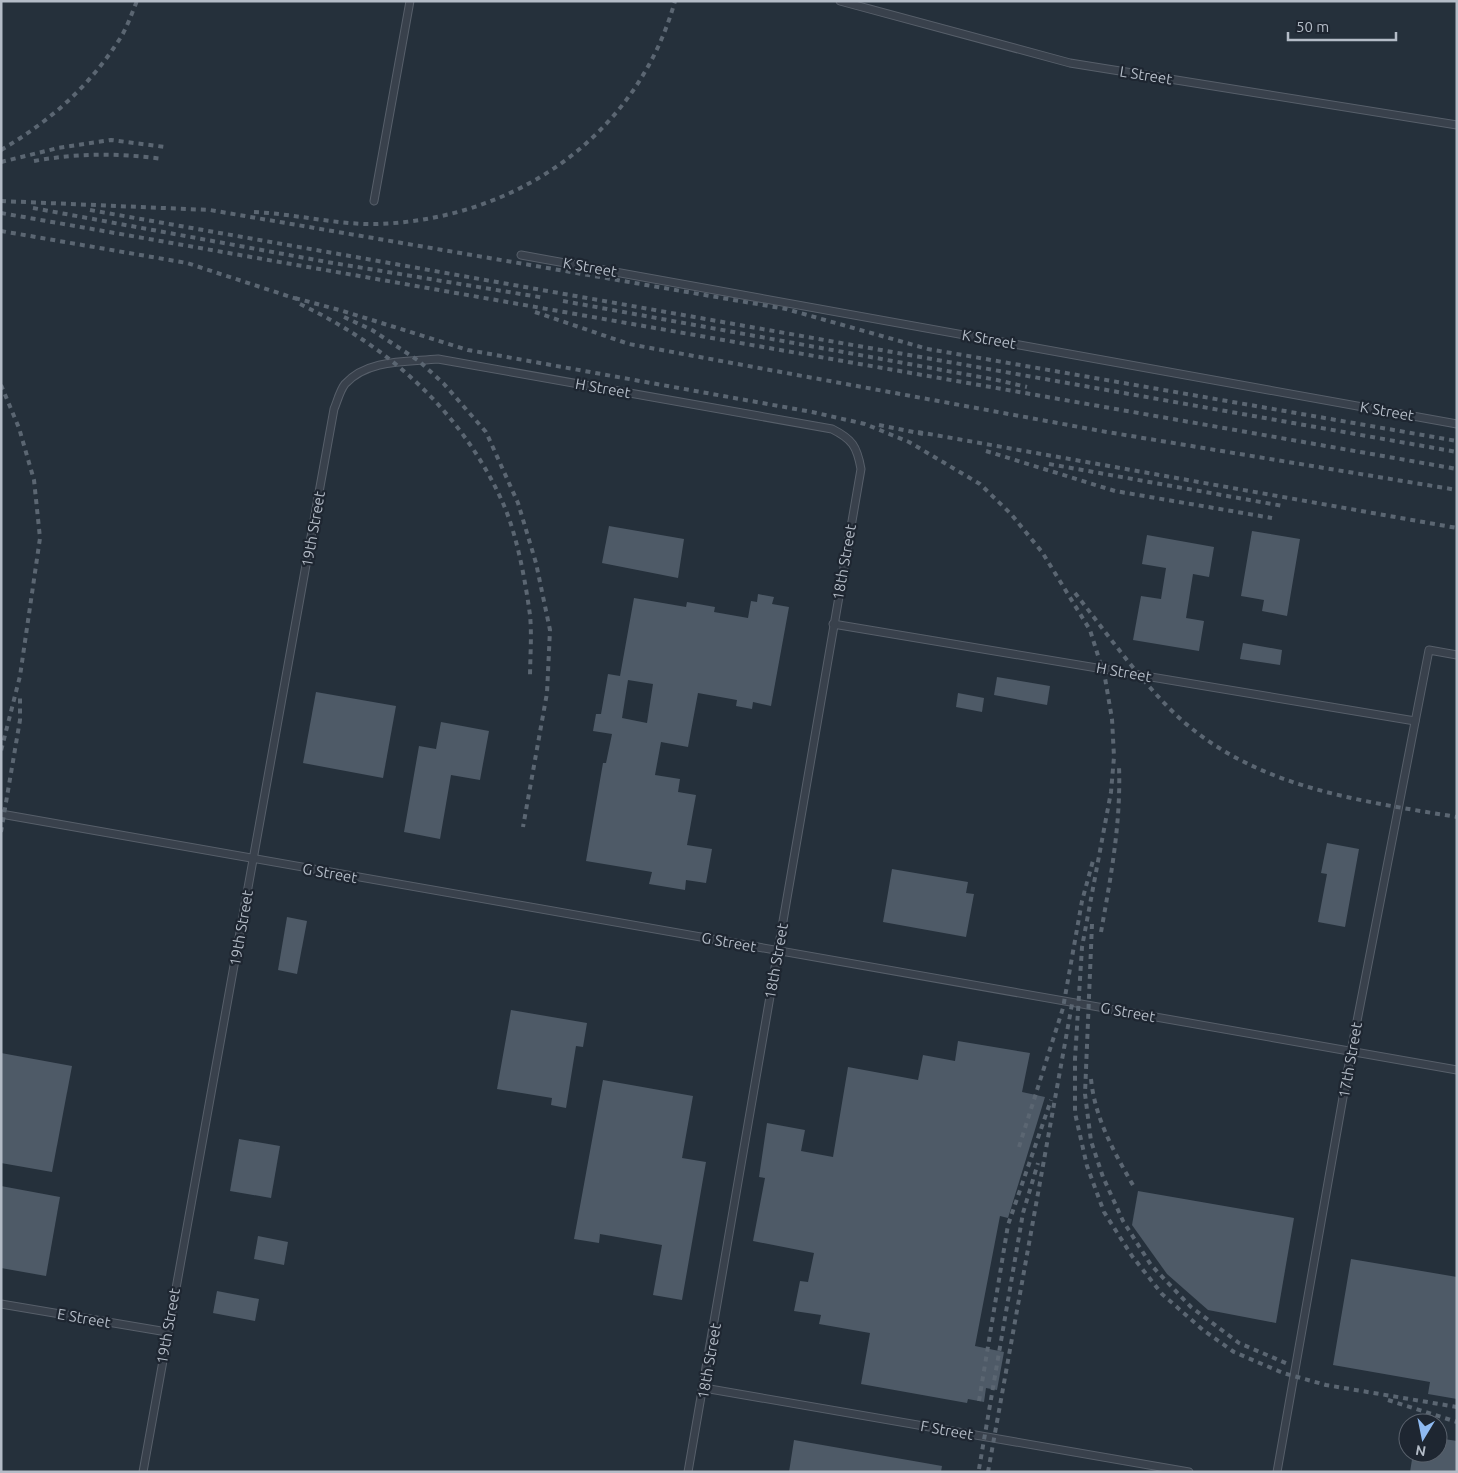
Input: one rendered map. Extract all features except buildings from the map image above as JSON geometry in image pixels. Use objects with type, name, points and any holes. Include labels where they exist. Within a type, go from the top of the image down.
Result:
[{"type":"lane","points":[[374,201],[410,1]]},
{"type":"lane","name":"L Street","points":[[840,1],[1070,63],[1457,125]]},
{"type":"lane","name":"K Street","points":[[521,254],[1457,424]]},
{"type":"lane","name":"H Street","points":[[344,385],[360,373],[379,365],[438,359],[832,429],[847,436],[858,451]]},
{"type":"lane","name":"19th Street","points":[[143,1472],[334,409],[344,385]]},
{"type":"lane","name":"18th Street","points":[[688,1472],[704,1388],[861,468],[858,451]]},
{"type":"lane","name":"H Street","points":[[833,624],[1415,721]]},
{"type":"lane","name":"17th Street","points":[[1277,1472],[1351,1052],[1429,650],[1457,655]]},
{"type":"lane","name":"G Street","points":[[1,814],[1457,1070]]},
{"type":"lane","name":"E Street","points":[[1,1304],[167,1332]]},
{"type":"lane","name":"F Street","points":[[704,1388],[1190,1472]]},
{"type":"railway","points":[[1,150],[18,140],[65,104],[93,75],[120,38],[137,1]]},
{"type":"railway","points":[[254,212],[347,223],[378,224],[429,219],[477,206],[523,187],[564,161],[601,130],[632,92],[657,49],[675,1]]},
{"type":"railway","points":[[1,162],[58,148],[111,140],[165,147]]},
{"type":"railway","points":[[34,161],[67,156],[98,155],[163,159]]},
{"type":"railway","points":[[1,201],[210,210],[786,309],[928,349],[1457,441]]},
{"type":"railway","points":[[33,208],[327,262],[545,298]]},
{"type":"railway","points":[[90,210],[1457,452]]},
{"type":"railway","points":[[1,213],[1457,469]]},
{"type":"railway","points":[[1,231],[187,263],[300,300]]},
{"type":"railway","points":[[295,298],[468,350],[812,412],[865,424],[909,442],[980,484],[1011,514],[1042,552],[1090,630],[1105,678],[1112,719],[1114,757],[1111,792],[1082,947],[1075,1059],[1075,1113],[1087,1166],[1104,1212],[1132,1256],[1162,1294],[1203,1330],[1234,1352],[1283,1373],[1326,1385],[1457,1407]]},
{"type":"railway","points":[[563,301],[1027,387]]},
{"type":"railway","points":[[300,304],[363,340],[419,384],[466,438],[485,468],[502,501],[520,557],[530,615],[530,679]]},
{"type":"railway","points":[[535,312],[629,344],[1101,431],[1457,490]]},
{"type":"railway","points":[[344,317],[372,330],[419,361],[444,384],[486,432],[518,503],[536,563],[550,630],[547,693],[523,827]]},
{"type":"railway","points":[[1,385],[19,428],[34,480],[40,538],[20,676],[1,751]]},
{"type":"railway","points":[[879,425],[923,434]]},
{"type":"railway","points":[[918,432],[1457,528]]},
{"type":"railway","points":[[986,451],[1115,491],[1272,518]]},
{"type":"railway","points":[[1049,464],[1283,506]]},
{"type":"railway","points":[[1075,593],[1155,694],[1198,734],[1231,755],[1266,772],[1341,796],[1457,817]]},
{"type":"railway","points":[[1,832],[20,720],[20,696]]},
{"type":"railway","points":[[1101,932],[1117,829],[1119,766]]},
{"type":"railway","points":[[1019,1147],[1063,1008],[1082,901],[1094,857]]},
{"type":"railway","points":[[1092,924],[1085,1094],[1091,1141],[1103,1177],[1123,1221],[1151,1265],[1191,1307],[1239,1343],[1288,1364]]},
{"type":"railway","points":[[988,1472],[1072,1004]]},
{"type":"railway","points":[[1091,1079],[1093,1094],[1106,1135],[1134,1187]]},
{"type":"railway","points":[[979,1401],[1008,1225],[1051,1100]]},
{"type":"railway","points":[[979,1469],[1023,1213],[1038,1163]]},
{"type":"railway","points":[[1388,1400],[1457,1422]]}]
